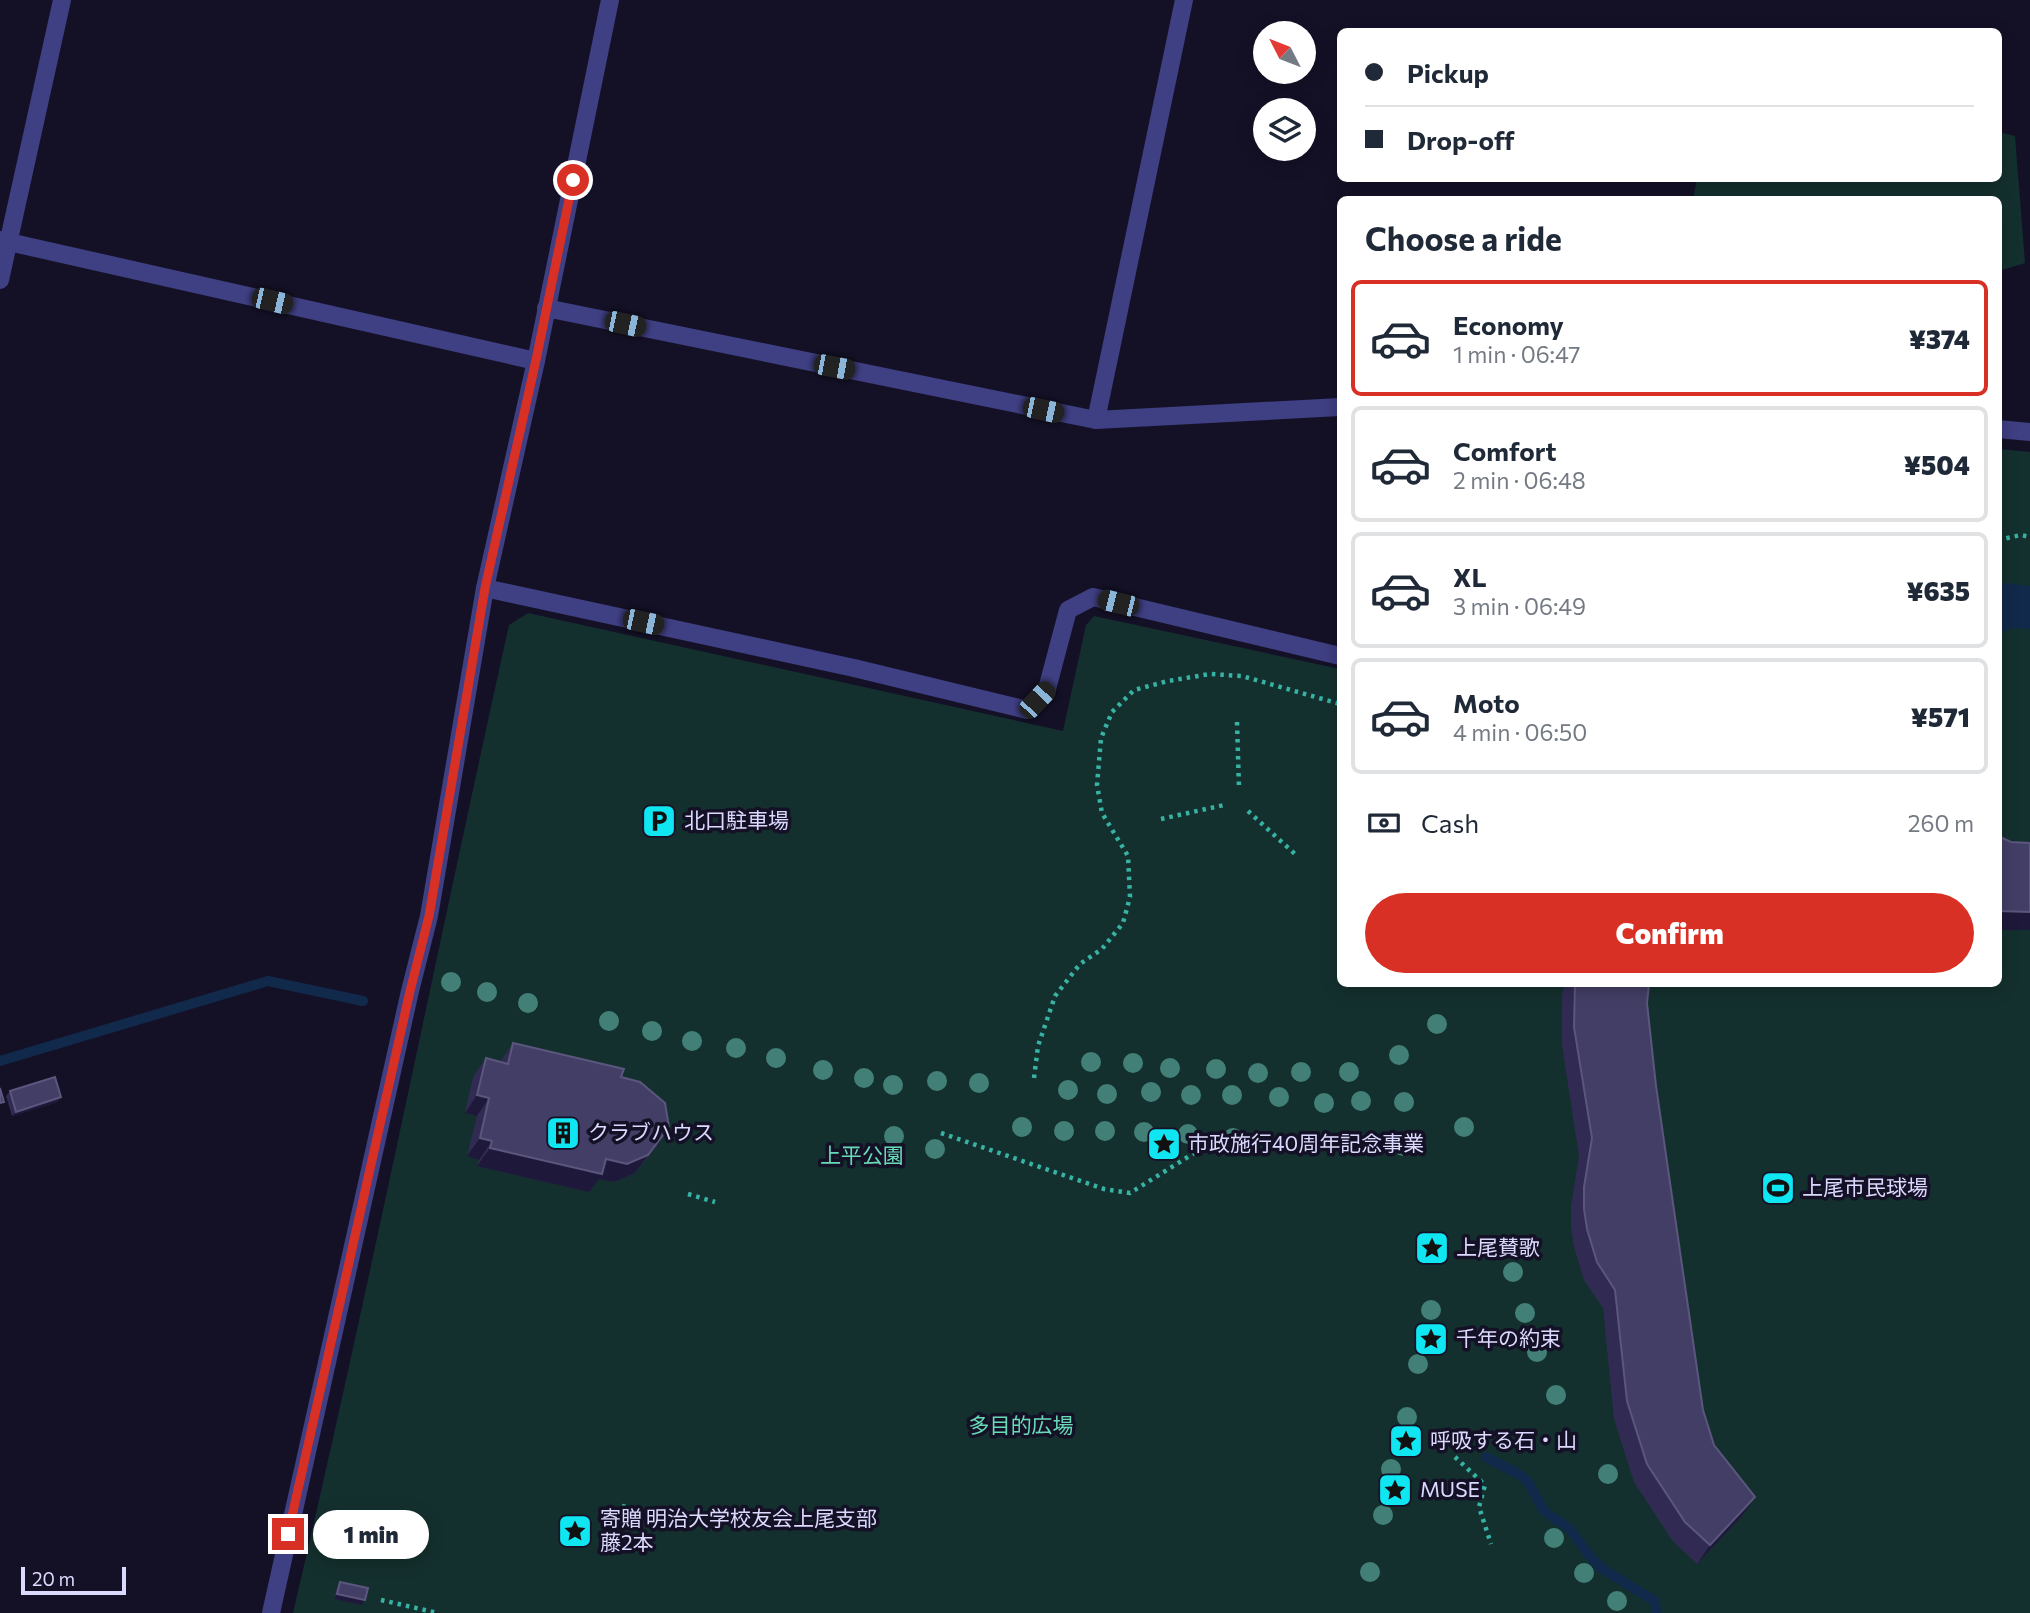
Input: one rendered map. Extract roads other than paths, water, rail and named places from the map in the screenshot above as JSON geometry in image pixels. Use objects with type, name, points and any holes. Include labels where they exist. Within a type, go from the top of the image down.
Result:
[{"type":"street","points":[[0,280],[4,241],[62,0]]},
{"type":"street","points":[[271,1613],[429,916],[485,588],[536,360],[610,0]]},
{"type":"street","points":[[1096,420],[1184,0]]},
{"type":"street","points":[[4,241],[536,360]]},
{"type":"street","points":[[546,308],[1096,420],[1337,407]]},
{"type":"street","points":[[2002,429],[2030,432]]},
{"type":"street","points":[[485,588],[854,668],[1027,710],[1046,689],[1068,610],[1093,597],[1337,655]]},
{"type":"water","points":[[2002,584],[2030,586],[2030,629],[2017,628],[2002,633]]},
{"type":"waterway","points":[[0,1061],[268,981],[363,1001]]},
{"type":"waterway","points":[[1486,1457],[1528,1482],[1544,1511],[1570,1529],[1601,1568],[1655,1601],[1656,1613]]},
{"type":"place","name":"北口駐車場","points":[[659,821]]},
{"type":"place","name":"クラブハウス","points":[[563,1133]]},
{"type":"place","name":"市政施行40周年記念事業","points":[[1164,1144]]},
{"type":"place","name":"上尾市民球場","points":[[1778,1188]]},
{"type":"place","name":"上尾賛歌","points":[[1432,1248]]},
{"type":"place","name":"千年の約束","points":[[1431,1339]]},
{"type":"place","name":"呼吸する石・山","points":[[1406,1441]]},
{"type":"place","name":"MUSE","points":[[1395,1490]]},
{"type":"place","name":"寄贈 明治大学校友会上尾支部 藤2本","points":[[575,1531]]},
{"type":"park label","name":"上平公園","points":[[862,1156]]},
{"type":"park label","name":"多目的広場","points":[[1021,1426]]}]
